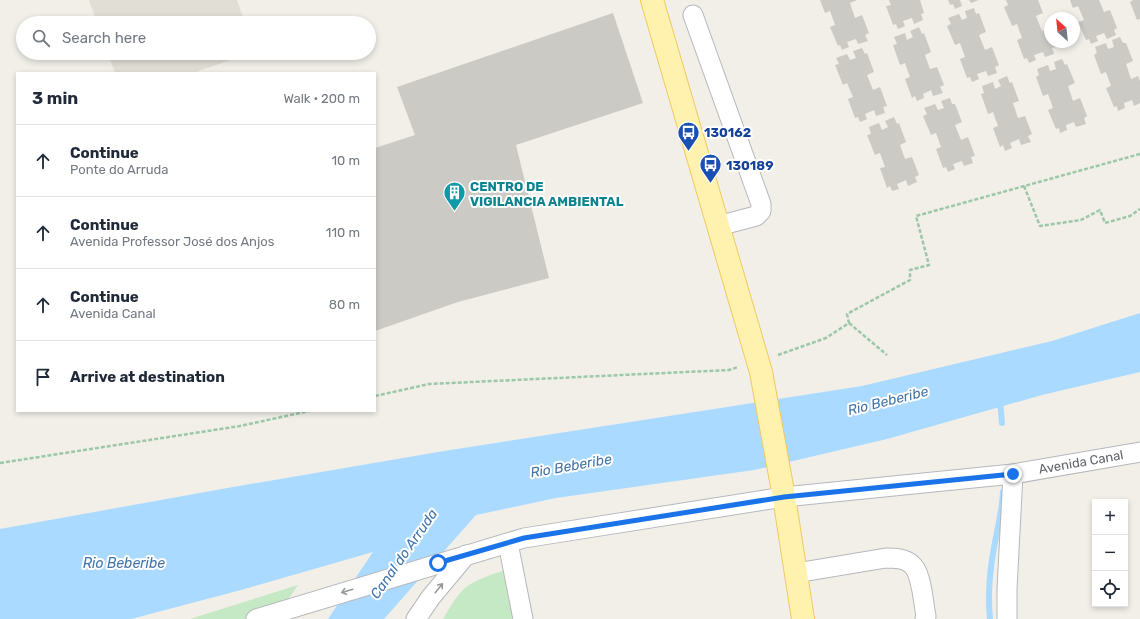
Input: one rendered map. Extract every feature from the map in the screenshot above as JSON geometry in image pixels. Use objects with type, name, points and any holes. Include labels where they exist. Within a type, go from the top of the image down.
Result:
[{"type":"main road","points":[[652,0],[760,367],[783,489],[803,619]]},
{"type":"street","points":[[693,15],[761,204],[761,211],[756,216],[718,226]]},
{"type":"street","name":"Avenida Canal","points":[[257,619],[524,538],[783,489],[1013,474],[1140,452]]},
{"type":"street","points":[[1007,619],[1007,589],[1013,474]]},
{"type":"street","points":[[508,543],[522,619]]},
{"type":"street","points":[[416,619],[431,597],[466,555]]},
{"type":"street","points":[[796,573],[886,558],[898,558],[911,563],[918,572],[926,616],[925,619]]},
{"type":"path","points":[[887,355],[849,323],[847,314],[910,280],[910,270],[929,265],[916,216],[1140,154]]},
{"type":"path","points":[[1024,186],[1040,226],[1081,220],[1100,210],[1105,223],[1130,216],[1140,209]]},
{"type":"path","points":[[376,396],[429,384],[729,370],[760,367],[826,338],[849,323]]},
{"type":"path","points":[[0,463],[240,426],[303,412]]},
{"type":"shaded area","points":[[89,0],[237,0],[243,16],[95,16]]},
{"type":"shaded area","points":[[110,60],[231,60],[196,72],[115,72]]},
{"type":"green space","points":[[508,569],[517,619],[443,619],[465,588],[480,579]]},
{"type":"green space","points":[[298,585],[275,619],[190,619]]},
{"type":"water","name":"Rio Beberibe","points":[[1140,313],[1140,372],[1042,395],[887,439],[754,470],[556,498],[476,515],[384,619],[328,619],[373,552],[241,590],[131,619],[0,619],[0,529],[444,451],[862,386],[1052,341]]},
{"type":"building","points":[[820,0],[857,0],[850,3],[855,18],[862,15],[869,33],[865,35],[868,41],[858,44],[856,39],[847,42],[849,47],[842,50],[840,45],[838,46],[830,27],[835,25],[830,11],[825,13]]},
{"type":"building","points":[[889,0],[920,0],[924,13],[921,14],[923,20],[914,24],[912,18],[903,21],[905,26],[898,29],[896,24],[893,25],[886,6],[891,5]]},
{"type":"building","points":[[948,0],[960,0],[962,6],[955,9],[953,4],[950,5]]},
{"type":"building","points":[[969,0],[979,0],[971,3]]},
{"type":"building","points":[[1006,0],[1038,0],[1043,13],[1036,16],[1042,31],[1044,30],[1044,48],[1052,48],[1054,54],[1045,57],[1043,52],[1034,55],[1036,60],[1029,63],[1027,58],[1024,59],[1017,40],[1022,38],[1017,24],[1012,26],[1004,7],[1008,5]]},
{"type":"building","points":[[1070,0],[1099,0],[1104,12],[1110,10],[1117,28],[1114,30],[1116,35],[1107,39],[1104,33],[1096,36],[1098,41],[1091,44],[1089,39],[1086,40],[1080,26],[1080,21],[1084,20],[1078,6],[1073,8]]},
{"type":"building","points":[[1133,0],[1140,0],[1140,19],[1137,20],[1130,2]]},
{"type":"building","points":[[974,8],[976,14],[979,13],[986,32],[979,35],[985,50],[992,47],[999,65],[995,67],[997,73],[988,76],[986,71],[977,74],[979,79],[972,82],[970,77],[967,78],[960,59],[965,57],[960,43],[955,45],[947,26],[951,24],[948,18],[959,14],[962,20],[967,18],[965,11]]},
{"type":"building","name":"CENTRO DE VIGILANCIA AMBIENTAL","points":[[613,13],[643,103],[516,145],[549,278],[458,302],[376,331],[376,148],[415,135],[397,87]]},
{"type":"building","points":[[919,27],[922,34],[924,33],[931,52],[925,55],[930,69],[937,67],[944,85],[940,87],[943,93],[933,96],[931,90],[923,94],[924,98],[917,101],[915,96],[912,98],[905,79],[910,77],[905,63],[900,65],[893,45],[897,44],[894,37],[905,33],[907,40],[913,37],[910,31]]},
{"type":"building","points":[[1120,37],[1123,43],[1126,43],[1133,61],[1126,64],[1131,79],[1138,76],[1140,81],[1140,103],[1134,106],[1132,100],[1124,103],[1125,108],[1118,111],[1117,106],[1114,107],[1106,88],[1111,86],[1106,72],[1101,74],[1094,55],[1097,53],[1095,47],[1106,43],[1108,49],[1114,47],[1112,40]]},
{"type":"building","points":[[862,48],[865,54],[867,53],[874,72],[867,75],[873,90],[880,87],[887,106],[883,107],[885,113],[876,116],[874,110],[865,114],[867,119],[860,122],[858,117],[855,118],[848,99],[853,97],[847,83],[843,85],[835,65],[839,64],[836,58],[847,54],[850,60],[856,58],[853,51]]},
{"type":"building","points":[[1062,59],[1065,65],[1067,64],[1075,83],[1068,86],[1073,101],[1080,98],[1087,116],[1084,118],[1086,124],[1076,127],[1074,122],[1066,125],[1067,130],[1060,133],[1059,128],[1056,129],[1048,110],[1053,108],[1048,94],[1043,96],[1036,77],[1039,75],[1037,69],[1048,65],[1050,71],[1056,69],[1054,62]]},
{"type":"building","points":[[1007,76],[1010,83],[1012,82],[1019,101],[1013,103],[1018,118],[1025,116],[1032,134],[1028,136],[1031,142],[1021,145],[1019,139],[1010,143],[1012,148],[1005,151],[1003,145],[1000,147],[993,128],[998,126],[993,112],[988,114],[981,94],[984,93],[982,86],[993,82],[995,89],[1001,86],[998,80]]},
{"type":"building","points":[[950,98],[952,104],[955,104],[962,122],[955,125],[961,140],[968,137],[975,156],[971,157],[973,163],[964,166],[962,161],[953,164],[955,169],[948,172],[946,167],[943,168],[936,149],[941,147],[936,133],[931,135],[923,116],[927,114],[924,108],[935,104],[938,110],[944,108],[941,101]]},
{"type":"building","points":[[894,117],[897,124],[899,123],[906,142],[900,145],[905,159],[912,157],[919,175],[915,177],[917,182],[908,186],[906,180],[897,184],[899,189],[892,191],[890,186],[887,188],[880,168],[885,167],[880,153],[875,155],[867,135],[871,134],[869,127],[879,123],[882,130],[888,127],[885,121]]},
{"type":"waterway","points":[[1000,400],[1002,423]]},
{"type":"waterway","points":[[990,619],[990,575],[1003,492]]},
{"type":"place","name":"130162","points":[[688,152]]},
{"type":"place","name":"130189","points":[[710,184]]},
{"type":"place","name":"CENTRO DE VIGILANCIA AMBIENTAL","points":[[454,212]]},
{"type":"route","points":[[438,563],[524,538],[784,497],[1013,474]]},
{"type":"water label","name":"Canal do Arruda","points":[[404,554]]}]
